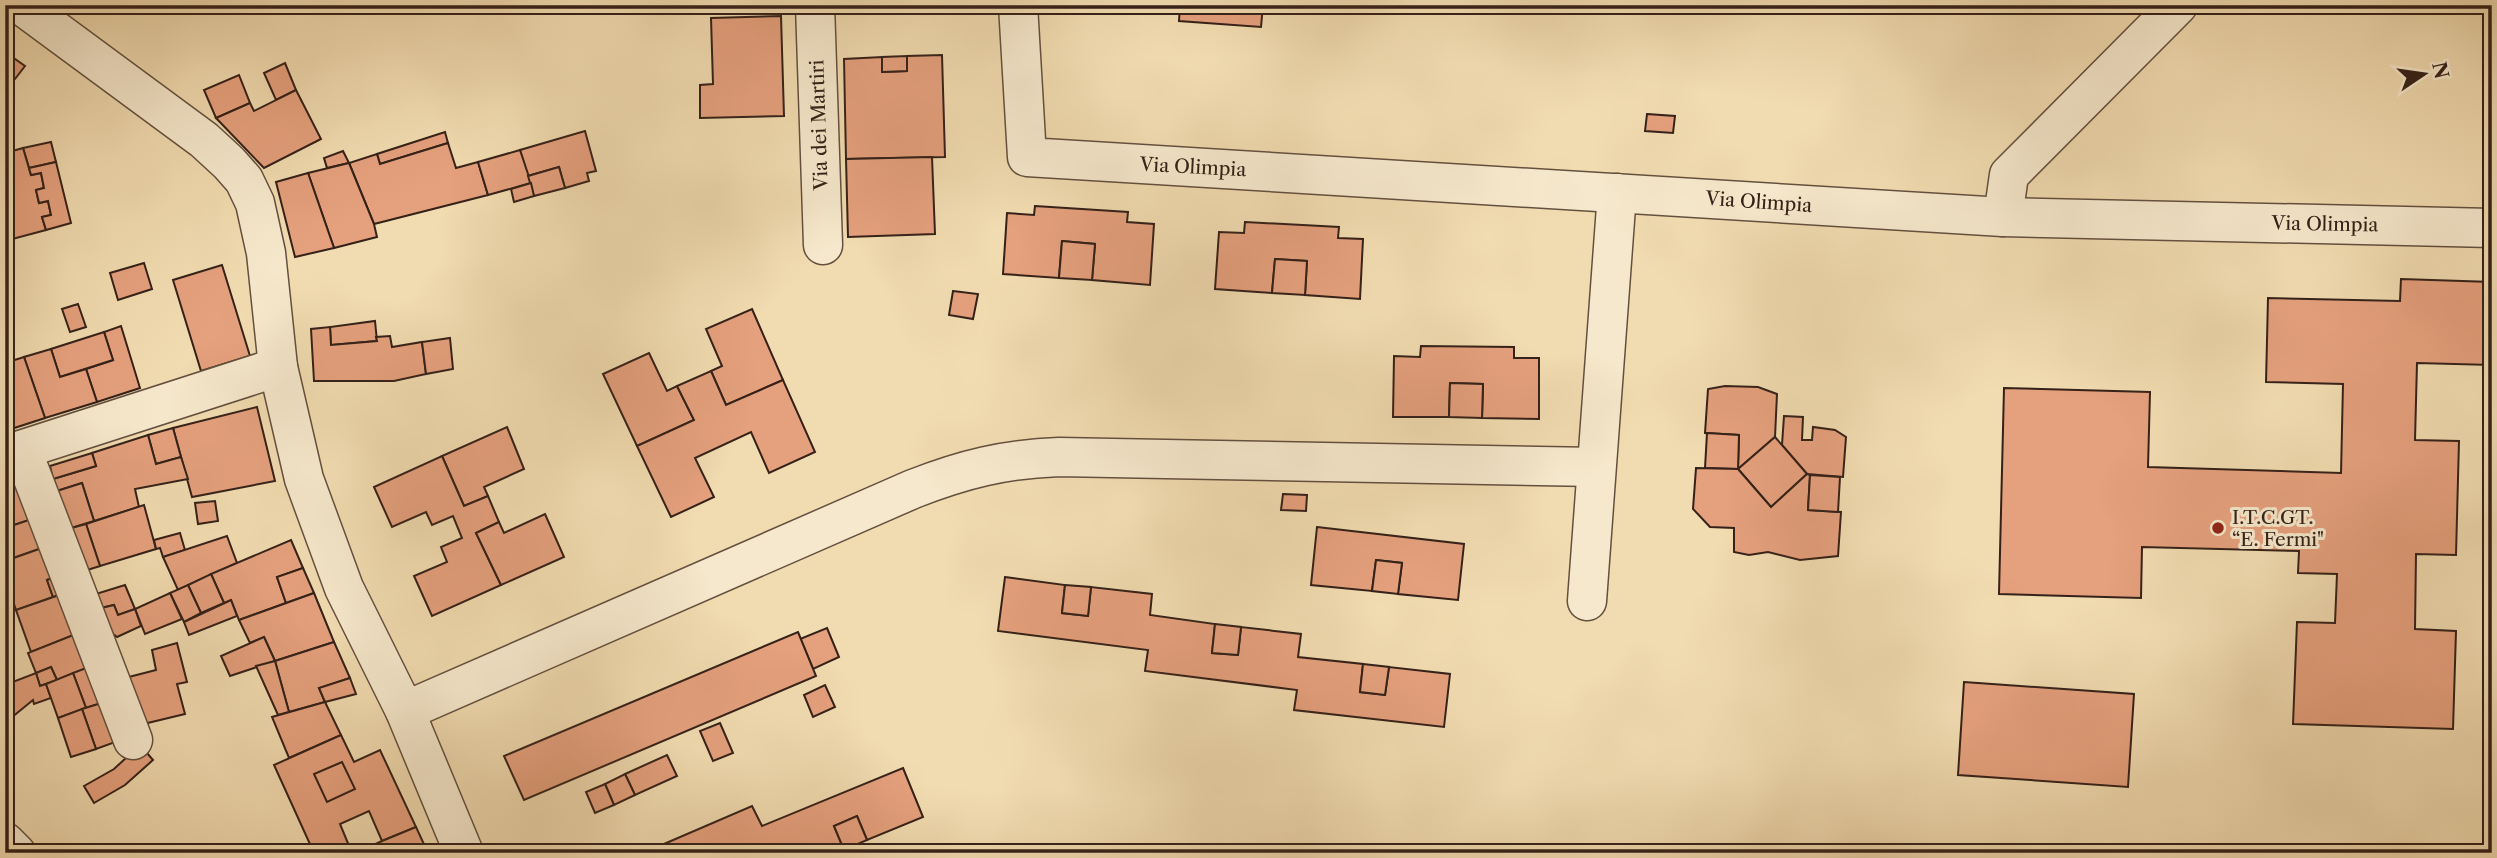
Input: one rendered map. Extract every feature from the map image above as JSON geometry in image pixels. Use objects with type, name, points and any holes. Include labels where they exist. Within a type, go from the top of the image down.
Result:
[{"type":"street","points":[[21,5],[204,140],[244,180],[255,202],[266,253],[278,367],[301,467],[317,519],[344,588],[405,711],[464,853]]},
{"type":"street","name":"Via dei Martiri","points":[[815,5],[822,245]]},
{"type":"street","name":"Via Olimpia","points":[[1018,5],[1027,157],[2004,217],[2492,228]]},
{"type":"street","points":[[2004,217],[2009,175],[2178,5]]},
{"type":"street","points":[[1587,601],[1617,193]]},
{"type":"street","points":[[133,740],[13,452],[278,367]]},
{"type":"street","points":[[405,711],[914,489],[985,464],[1018,458],[1059,457],[1596,467]]},
{"type":"street","points":[[5,842],[16,853]]},
{"type":"building","points":[[1180,5],[1263,5],[1261,27],[1179,21]]},
{"type":"building","points":[[781,16],[784,116],[700,118],[700,85],[713,84],[711,18]]},
{"type":"building","points":[[8,54],[25,66],[15,79],[5,72],[5,58]]},
{"type":"building","points":[[942,55],[945,157],[846,159],[844,59],[882,57],[882,72],[907,71],[907,56]]},
{"type":"building","points":[[907,56],[907,71],[882,72],[882,57]]},
{"type":"building","points":[[285,63],[296,90],[276,100],[264,73]]},
{"type":"building","points":[[239,75],[250,103],[216,118],[204,90]]},
{"type":"building","points":[[296,90],[321,139],[264,168],[216,118],[250,103],[254,111]]},
{"type":"building","points":[[1647,114],[1675,116],[1673,133],[1645,131]]},
{"type":"building","points":[[585,131],[596,171],[587,173],[589,181],[565,188],[559,167],[528,176],[520,150]]},
{"type":"building","points":[[445,132],[448,143],[380,164],[377,154]]},
{"type":"building","points":[[51,142],[56,162],[29,168],[23,148]]},
{"type":"building","points":[[448,143],[456,168],[478,162],[488,195],[374,224],[349,163],[377,154],[380,164]]},
{"type":"building","points":[[23,148],[31,175],[41,173],[44,188],[36,190],[39,203],[48,201],[51,215],[42,217],[46,230],[5,241],[5,153]]},
{"type":"building","points":[[520,150],[531,183],[488,195],[478,162]]},
{"type":"building","points":[[343,151],[349,163],[327,168],[324,158]]},
{"type":"building","points":[[932,157],[935,234],[848,237],[846,159]]},
{"type":"building","points":[[56,162],[71,223],[46,230],[42,217],[51,215],[48,201],[39,203],[36,190],[44,188],[41,173],[31,175],[29,168]]},
{"type":"building","points":[[349,163],[377,237],[334,248],[308,173]]},
{"type":"building","points":[[559,167],[565,188],[534,196],[528,176]]},
{"type":"building","points":[[308,173],[334,248],[295,257],[276,182]]},
{"type":"building","points":[[531,183],[534,196],[514,202],[511,189]]},
{"type":"building","points":[[1035,206],[1128,212],[1127,222],[1154,224],[1150,285],[1092,280],[1095,244],[1062,241],[1059,278],[1003,274],[1007,213],[1034,215]]},
{"type":"building","points":[[1245,222],[1339,227],[1338,238],[1363,239],[1360,299],[1305,295],[1307,261],[1275,259],[1272,293],[1215,289],[1219,232],[1244,233]]},
{"type":"building","points":[[1062,241],[1095,244],[1092,280],[1059,278]]},
{"type":"building","points":[[1275,259],[1307,261],[1305,295],[1272,293]]},
{"type":"building","points":[[144,263],[152,289],[118,300],[110,273]]},
{"type":"building","points":[[222,265],[250,356],[201,371],[173,280]]},
{"type":"building","points":[[2401,279],[2492,282],[2492,365],[2417,363],[2415,440],[2459,441],[2456,555],[2416,554],[2415,629],[2456,631],[2453,729],[2293,724],[2297,622],[2335,623],[2337,574],[2298,573],[2299,551],[2142,547],[2141,598],[1999,594],[2004,388],[2150,392],[2148,467],[2341,473],[2343,384],[2266,382],[2268,298],[2400,301]]},
{"type":"building","points":[[953,291],[978,294],[973,319],[949,315]]},
{"type":"building","points":[[78,304],[86,327],[70,332],[62,309]]},
{"type":"building","points":[[752,309],[783,380],[726,405],[711,371],[722,366],[706,329]]},
{"type":"building","points":[[375,321],[377,341],[331,345],[330,327]]},
{"type":"building","points":[[121,326],[140,388],[97,402],[86,369],[113,360],[104,332]]},
{"type":"building","points":[[330,327],[331,345],[377,341],[376,337],[390,336],[392,347],[422,342],[426,374],[394,381],[314,381],[311,329]]},
{"type":"building","points":[[104,332],[113,360],[60,377],[51,349]]},
{"type":"building","points":[[450,338],[453,369],[426,374],[422,342]]},
{"type":"building","points":[[1421,346],[1514,347],[1514,358],[1539,358],[1539,419],[1482,418],[1483,384],[1450,383],[1449,417],[1393,417],[1394,356],[1420,357]]},
{"type":"building","points":[[51,349],[60,377],[86,369],[97,402],[45,418],[24,357]]},
{"type":"building","points":[[649,353],[667,391],[677,386],[694,420],[637,446],[603,374]]},
{"type":"building","points":[[24,357],[45,418],[5,431],[5,363]]},
{"type":"building","points":[[711,371],[726,405],[783,380],[815,452],[769,473],[751,432],[695,458],[714,497],[671,517],[637,446],[694,420],[677,386]]},
{"type":"building","points":[[1450,383],[1483,384],[1482,418],[1449,417]]},
{"type":"building","points":[[1725,386],[1758,387],[1777,394],[1775,437],[1738,469],[1739,435],[1705,433],[1708,389]]},
{"type":"building","points":[[257,407],[275,481],[192,497],[173,428]]},
{"type":"building","points":[[1784,416],[1803,417],[1802,440],[1812,440],[1813,427],[1835,430],[1846,437],[1843,477],[1807,474],[1782,445]]},
{"type":"building","points":[[507,427],[524,469],[484,487],[488,496],[464,506],[442,456]]},
{"type":"building","points":[[173,428],[181,457],[156,464],[148,435]]},
{"type":"building","points":[[1707,433],[1739,435],[1738,469],[1705,468]]},
{"type":"building","points":[[148,435],[156,464],[181,457],[188,479],[135,489],[139,507],[94,521],[82,483],[57,491],[53,479],[96,466],[92,453]]},
{"type":"building","points":[[1775,437],[1807,474],[1771,507],[1738,469]]},
{"type":"building","points":[[92,453],[96,466],[53,479],[50,466]]},
{"type":"building","points":[[442,456],[464,506],[488,496],[499,522],[476,533],[501,585],[432,616],[414,576],[447,562],[441,547],[462,538],[453,516],[432,525],[426,512],[392,527],[374,487]]},
{"type":"building","points":[[1696,468],[1738,469],[1771,507],[1807,474],[1810,475],[1808,510],[1841,512],[1838,556],[1800,560],[1768,552],[1749,555],[1734,552],[1734,528],[1710,527],[1693,509]]},
{"type":"building","points":[[1810,475],[1840,477],[1838,512],[1808,510]]},
{"type":"building","points":[[15,479],[29,520],[5,528],[5,482]]},
{"type":"building","points":[[82,483],[94,521],[68,529],[57,491]]},
{"type":"building","points":[[1283,494],[1307,495],[1306,511],[1281,510]]},
{"type":"building","points":[[215,501],[218,521],[198,524],[195,503]]},
{"type":"building","points":[[144,505],[156,549],[100,566],[86,524]]},
{"type":"building","points":[[545,514],[564,557],[501,585],[476,533],[499,522],[504,533]]},
{"type":"building","points":[[32,519],[42,548],[5,561],[5,528]]},
{"type":"building","points":[[86,524],[100,566],[81,572],[68,529]]},
{"type":"building","points":[[1317,527],[1464,544],[1458,600],[1398,594],[1402,563],[1376,560],[1372,591],[1311,585]]},
{"type":"building","points":[[180,533],[185,550],[163,557],[160,548],[156,549],[154,540]]},
{"type":"building","points":[[227,536],[237,563],[178,590],[163,557]]},
{"type":"building","points":[[291,540],[303,568],[277,577],[286,603],[239,620],[231,600],[224,603],[211,574]]},
{"type":"building","points":[[42,548],[59,576],[47,580],[53,597],[16,610],[5,577],[5,561]]},
{"type":"building","points":[[1376,560],[1402,563],[1398,594],[1372,591]]},
{"type":"building","points":[[303,568],[314,593],[286,603],[277,577]]},
{"type":"building","points":[[211,574],[224,603],[201,613],[188,585]]},
{"type":"building","points":[[59,576],[65,593],[53,597],[47,580]]},
{"type":"building","points":[[1005,577],[1065,585],[1062,613],[1088,616],[1091,587],[1152,594],[1150,615],[1215,624],[1212,653],[1238,655],[1241,627],[1301,634],[1298,657],[1363,664],[1360,692],[1385,695],[1389,667],[1450,674],[1444,727],[1294,710],[1297,690],[1145,671],[1148,650],[998,631]]},
{"type":"building","points":[[125,585],[135,609],[118,615],[114,605],[93,610],[86,597]]},
{"type":"building","points":[[188,585],[201,613],[184,622],[170,593]]},
{"type":"building","points":[[1065,585],[1091,587],[1088,616],[1062,613]]},
{"type":"building","points":[[65,593],[81,632],[31,652],[16,610]]},
{"type":"building","points":[[170,593],[182,619],[145,634],[135,609]]},
{"type":"building","points":[[314,593],[334,642],[275,661],[264,637],[250,643],[239,620]]},
{"type":"building","points":[[231,600],[237,616],[189,635],[184,622]]},
{"type":"building","points":[[114,605],[118,615],[135,609],[141,626],[117,637],[99,623],[93,610]]},
{"type":"building","points":[[1215,624],[1241,627],[1238,655],[1212,653]]},
{"type":"building","points":[[827,628],[839,657],[813,669],[800,639]]},
{"type":"building","points":[[81,632],[94,665],[57,680],[51,667],[36,673],[28,653]]},
{"type":"building","points":[[798,632],[816,676],[524,800],[504,756]]},
{"type":"building","points":[[264,637],[275,661],[230,676],[221,656]]},
{"type":"building","points":[[334,642],[350,678],[319,688],[325,702],[289,712],[275,661]]},
{"type":"building","points":[[177,643],[187,682],[177,684],[185,714],[131,727],[117,680],[156,670],[152,650]]},
{"type":"building","points":[[275,661],[289,712],[278,715],[256,666]]},
{"type":"building","points":[[1363,664],[1389,667],[1385,695],[1360,692]]},
{"type":"building","points":[[94,665],[108,701],[86,708],[73,673]]},
{"type":"building","points":[[51,667],[57,680],[40,686],[36,673]]},
{"type":"building","points":[[36,673],[40,686],[46,684],[51,698],[34,704],[33,700],[11,718],[5,713],[5,696],[10,683]]},
{"type":"building","points":[[73,673],[86,708],[58,718],[46,684]]},
{"type":"building","points":[[350,678],[356,694],[325,702],[319,688]]},
{"type":"building","points":[[1964,682],[2134,694],[2128,787],[1958,775]]},
{"type":"building","points":[[825,685],[835,707],[813,717],[804,695]]},
{"type":"building","points":[[108,701],[121,740],[96,749],[82,709]]},
{"type":"building","points":[[325,702],[341,735],[289,758],[272,717]]},
{"type":"building","points":[[82,709],[96,749],[71,757],[58,718]]},
{"type":"building","points":[[720,723],[733,753],[713,761],[700,731]]},
{"type":"building","points":[[341,735],[354,762],[380,750],[416,827],[382,841],[369,811],[340,824],[352,853],[314,853],[274,765]]},
{"type":"building","points":[[140,745],[153,760],[125,785],[94,803],[84,786],[114,769]]},
{"type":"building","points":[[667,755],[677,776],[635,795],[625,774]]},
{"type":"building","points":[[342,762],[355,789],[327,802],[314,774]]},
{"type":"building","points":[[903,768],[923,817],[867,840],[857,816],[834,826],[844,850],[836,853],[643,853],[752,806],[762,826]]},
{"type":"building","points":[[625,774],[635,795],[614,805],[605,784]]},
{"type":"building","points":[[605,784],[614,805],[595,813],[586,792]]},
{"type":"building","points":[[857,816],[867,840],[844,850],[834,826]]},
{"type":"building","points":[[416,827],[428,853],[356,853],[382,841]]},
{"type":"place","name":"I.T.C.GT. “E. Fermi\"","points":[[2218,528]]}]
